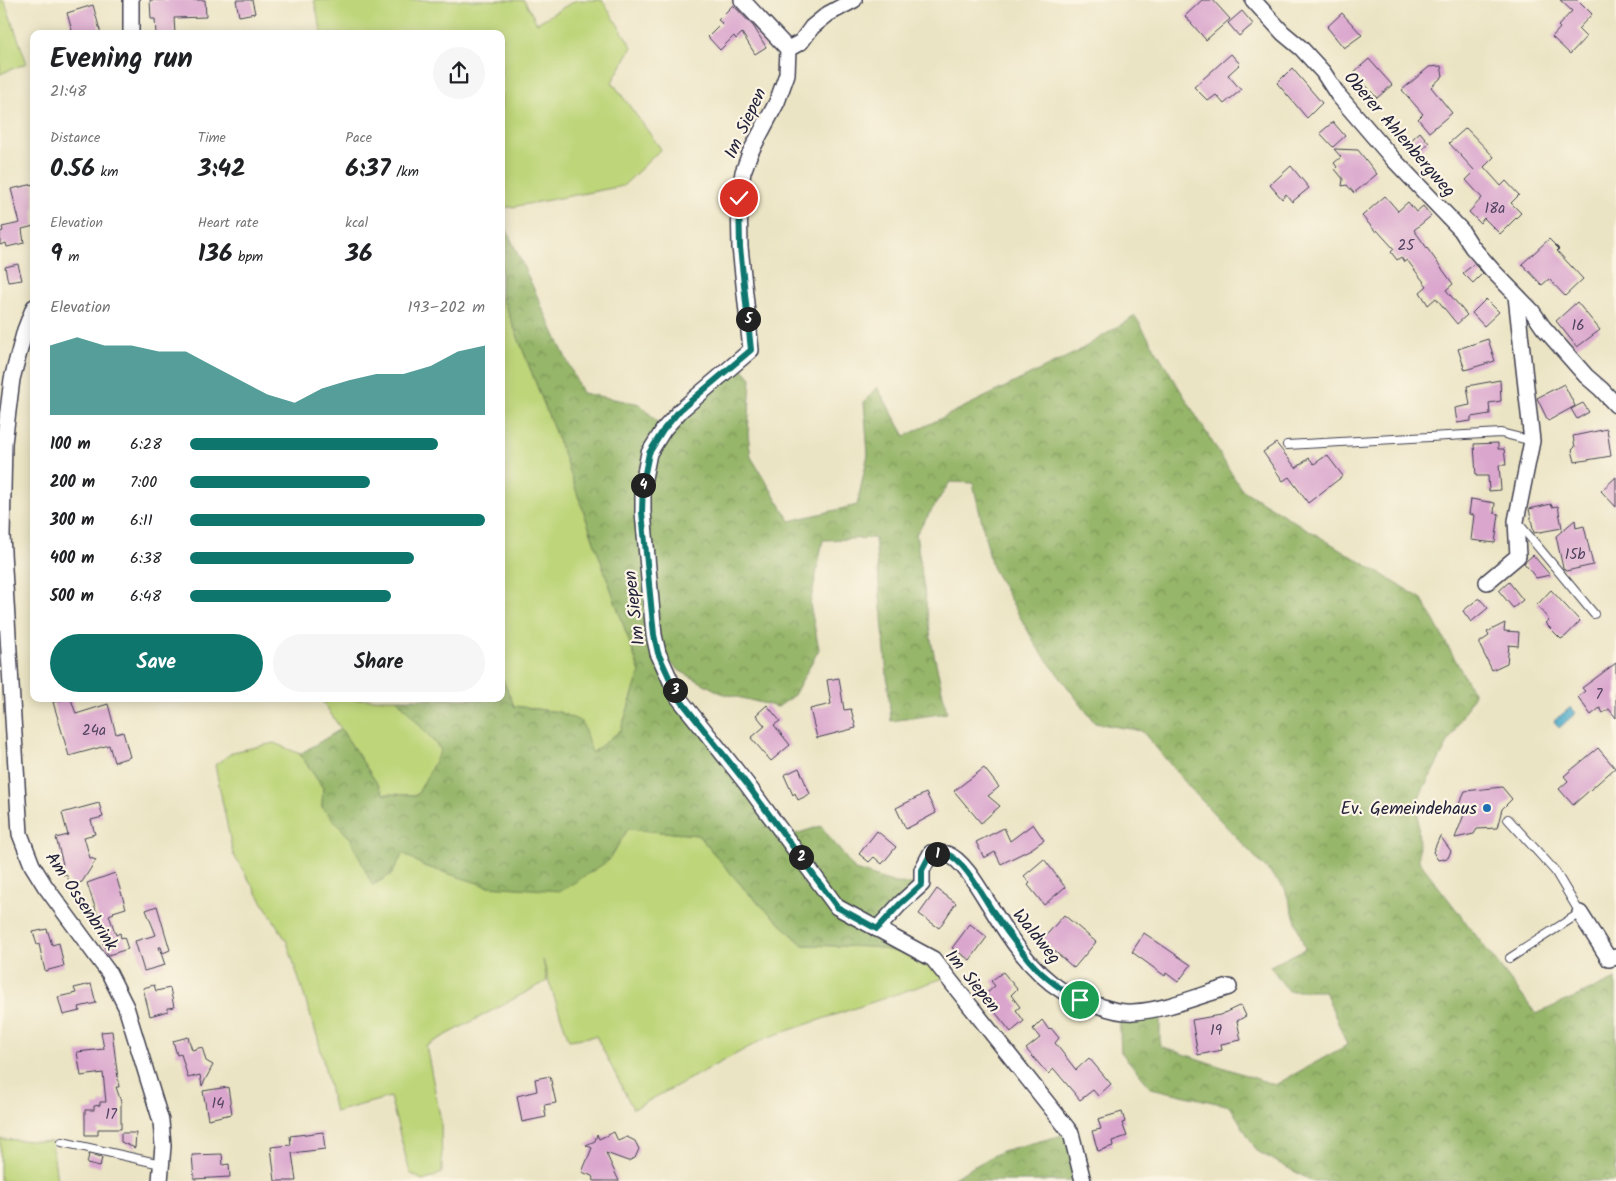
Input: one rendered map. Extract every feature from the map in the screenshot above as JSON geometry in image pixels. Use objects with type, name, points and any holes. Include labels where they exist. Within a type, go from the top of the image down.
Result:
[{"type":"street","points":[[131,0],[131,30]]},
{"type":"street","points":[[742,0],[788,49],[801,42],[812,27],[828,14],[854,0]]},
{"type":"street","name":"Oberer Ahlenbergweg","points":[[1253,0],[1323,72],[1338,95],[1392,159],[1461,230],[1477,253],[1532,311],[1543,327],[1586,376],[1602,389],[1616,405]]},
{"type":"street","name":"Im Siepen","points":[[788,49],[787,74],[777,102],[750,152],[742,172],[739,198],[740,247],[751,350],[680,410],[664,429],[649,453],[643,483],[642,512],[654,635],[658,653],[678,697],[746,783],[837,907],[933,959],[1071,1134],[1083,1181]]},
{"type":"street","points":[[1487,582],[1518,556],[1516,521],[1532,441],[1516,296]]},
{"type":"street","name":"Am Ossenbrink","points":[[30,317],[12,379],[4,452],[2,536],[20,834],[32,865],[45,886],[109,973],[126,1008],[161,1121],[164,1175]]},
{"type":"street","name":"Waldweg","points":[[877,929],[922,884],[922,870],[931,853],[947,854],[962,866],[975,881],[1024,956],[1060,990],[1080,1000],[1109,1009],[1133,1012],[1160,1008],[1229,987]]},
{"type":"street","points":[[1580,913],[1609,959],[1616,957]]},
{"type":"lane","points":[[1287,445],[1501,433],[1532,441]]},
{"type":"lane","points":[[1516,521],[1594,614]]},
{"type":"lane","points":[[1508,819],[1555,871],[1580,913],[1510,958]]},
{"type":"lane","points":[[62,1142],[164,1175]]},
{"type":"green space","points":[[0,0],[4,0],[27,63],[0,74]]},
{"type":"green space","points":[[314,0],[524,0],[537,23],[576,0],[602,0],[632,47],[612,82],[661,149],[623,186],[505,207],[505,30],[321,30]]},
{"type":"green space","points":[[505,227],[582,393],[640,404],[664,429],[737,362],[751,378],[748,434],[751,457],[790,521],[857,505],[868,454],[864,402],[877,387],[905,436],[1077,352],[1135,316],[1241,489],[1422,599],[1474,694],[1418,799],[1419,861],[1536,1014],[1616,979],[1616,1181],[1312,1181],[1257,1151],[1230,1106],[1151,1088],[1121,1052],[1119,1011],[1160,1008],[1160,1046],[1275,1085],[1347,1045],[1325,991],[1288,991],[1270,966],[1305,949],[1285,889],[1191,789],[1142,731],[1095,723],[1037,647],[992,567],[973,483],[950,482],[916,534],[932,645],[947,713],[891,721],[875,538],[823,540],[810,604],[819,649],[794,695],[778,707],[721,693],[680,671],[660,654],[665,666],[786,837],[821,826],[855,870],[896,883],[922,884],[880,927],[933,959],[873,947],[803,945],[748,893],[698,835],[628,829],[608,861],[561,891],[487,886],[424,866],[403,853],[392,874],[372,885],[351,839],[322,807],[323,788],[300,754],[341,729],[384,794],[417,795],[441,750],[400,702],[505,702],[505,685],[514,706],[559,712],[582,722],[592,753],[621,730],[640,672],[562,450],[505,304]]},
{"type":"green space","points":[[505,304],[562,450],[640,672],[621,730],[592,753],[559,712],[514,706],[505,685]]},
{"type":"green space","points":[[323,702],[400,702],[441,750],[418,795],[384,794]]},
{"type":"green space","points":[[274,743],[300,754],[323,788],[322,807],[351,839],[373,885],[392,874],[403,853],[424,866],[608,861],[628,829],[698,835],[748,893],[803,945],[873,947],[933,959],[947,977],[766,1038],[633,1109],[596,1036],[569,1040],[543,960],[547,981],[426,1046],[441,1121],[442,1173],[424,1181],[410,1173],[390,1097],[335,1112],[318,1039],[287,942],[233,854],[215,765],[233,752]]},
{"type":"green space","points":[[1071,1133],[1081,1177],[1093,1181],[948,1181],[1002,1151]]},
{"type":"green space","points":[[0,1139],[52,1142],[57,1181],[0,1181]]},
{"type":"water","points":[[1571,707],[1576,713],[1559,728],[1554,721]]},
{"type":"building","points":[[150,0],[205,0],[206,17],[174,18],[175,30],[156,30],[155,19],[151,19]]},
{"type":"building","points":[[236,0],[252,0],[255,13],[239,16]]},
{"type":"building","points":[[1202,0],[1213,0],[1230,19],[1206,40],[1185,16]]},
{"type":"building","points":[[1560,0],[1578,0],[1592,14],[1578,29],[1586,37],[1570,54],[1552,37],[1560,28],[1558,26],[1572,11]]},
{"type":"building","points":[[93,5],[100,30],[72,30],[67,13]]},
{"type":"building","points":[[733,5],[754,27],[766,47],[755,54],[742,33],[736,39],[734,36],[720,50],[708,37],[722,23],[718,20]]},
{"type":"building","points":[[1242,11],[1253,24],[1239,36],[1228,23]]},
{"type":"building","points":[[1342,13],[1362,35],[1344,48],[1327,27]]},
{"type":"building","points":[[1231,54],[1240,64],[1228,75],[1241,90],[1224,104],[1216,95],[1208,101],[1194,87]]},
{"type":"building","points":[[1369,59],[1392,85],[1377,98],[1354,72]]},
{"type":"building","points":[[1441,66],[1443,76],[1431,87],[1452,113],[1429,132],[1418,119],[1423,114],[1402,90],[1429,67]]},
{"type":"building","points":[[1292,68],[1322,103],[1307,118],[1277,83]]},
{"type":"building","points":[[1333,122],[1345,136],[1333,147],[1320,133]]},
{"type":"building","points":[[1466,128],[1494,157],[1484,167],[1501,186],[1506,181],[1519,195],[1511,203],[1521,213],[1500,234],[1484,218],[1480,223],[1469,212],[1482,198],[1466,180],[1475,171],[1449,143]]},
{"type":"building","points":[[1420,132],[1429,143],[1419,152],[1409,142]]},
{"type":"building","points":[[1334,149],[1358,150],[1377,174],[1354,193],[1347,185],[1342,186],[1343,179],[1335,169],[1337,167],[1334,163],[1341,157]]},
{"type":"building","points":[[1291,166],[1309,188],[1292,202],[1286,194],[1282,199],[1270,185]]},
{"type":"building","points":[[30,185],[30,227],[22,229],[24,243],[7,247],[6,243],[0,245],[2,227],[20,223],[11,189]]},
{"type":"building","points":[[1385,196],[1398,211],[1408,202],[1416,212],[1423,206],[1431,216],[1414,230],[1453,284],[1446,290],[1467,315],[1457,324],[1436,298],[1428,305],[1420,292],[1427,286],[1407,260],[1404,262],[1401,257],[1397,260],[1391,252],[1394,249],[1362,216]]},
{"type":"building","points":[[1549,239],[1559,249],[1557,251],[1583,279],[1565,296],[1549,279],[1542,285],[1522,264]]},
{"type":"building","points":[[18,264],[22,280],[8,282],[5,267]]},
{"type":"building","points":[[1474,264],[1483,273],[1473,283],[1463,273]]},
{"type":"building","points":[[1486,299],[1499,312],[1484,326],[1472,313]]},
{"type":"building","points":[[1577,302],[1600,330],[1577,347],[1556,321]]},
{"type":"building","points":[[1488,339],[1495,361],[1465,370],[1458,349]]},
{"type":"building","points":[[1500,380],[1501,401],[1489,403],[1490,414],[1471,417],[1471,421],[1457,423],[1455,408],[1470,405],[1467,386]]},
{"type":"building","points":[[1564,384],[1575,406],[1548,421],[1537,398]]},
{"type":"building","points":[[1583,403],[1589,412],[1577,419],[1571,409]]},
{"type":"building","points":[[1607,429],[1611,456],[1575,462],[1572,450],[1575,447],[1573,436]]},
{"type":"building","points":[[1276,443],[1296,468],[1309,458],[1314,464],[1327,455],[1343,476],[1308,503],[1289,477],[1283,481],[1263,452]]},
{"type":"building","points":[[1498,443],[1498,449],[1504,449],[1506,465],[1499,465],[1501,490],[1489,491],[1488,476],[1476,476],[1474,444]]},
{"type":"building","points":[[1616,477],[1616,507],[1601,491]]},
{"type":"building","points":[[1471,499],[1495,503],[1494,513],[1499,514],[1495,543],[1471,540],[1474,515],[1469,514]]},
{"type":"building","points":[[1551,504],[1552,507],[1558,506],[1562,528],[1534,533],[1529,509]]},
{"type":"building","points":[[1575,520],[1576,528],[1584,526],[1593,565],[1566,571],[1563,568],[1556,536]]},
{"type":"building","points":[[1533,555],[1550,575],[1536,578],[1524,563]]},
{"type":"building","points":[[1509,582],[1523,600],[1513,608],[1499,591]]},
{"type":"building","points":[[1551,590],[1580,621],[1561,639],[1545,623],[1549,620],[1537,605]]},
{"type":"building","points":[[1479,598],[1488,608],[1471,622],[1463,611]]},
{"type":"building","points":[[1505,623],[1504,631],[1519,632],[1518,646],[1509,645],[1507,663],[1492,670],[1480,646],[1480,642],[1489,636],[1487,632]]},
{"type":"building","points":[[1616,663],[1616,718],[1609,709],[1603,713],[1600,708],[1591,715],[1578,697],[1585,691],[1582,688]]},
{"type":"building","points":[[839,678],[844,710],[851,709],[856,728],[817,738],[810,709],[831,704],[827,680]]},
{"type":"building","points":[[53,702],[72,702],[76,714],[108,704],[116,734],[123,732],[130,757],[114,762],[109,745],[69,756]]},
{"type":"building","points":[[767,705],[780,721],[774,725],[790,745],[771,761],[751,738],[765,726],[756,715]]},
{"type":"building","points":[[1598,748],[1615,768],[1573,805],[1559,789],[1568,781],[1564,776]]},
{"type":"building","points":[[799,768],[810,794],[798,800],[795,793],[793,795],[784,775]]},
{"type":"building","points":[[984,768],[999,787],[988,796],[1000,806],[981,823],[954,791]]},
{"type":"building","name":"Ev. Gemeindehaus","points":[[1502,787],[1512,799],[1502,809],[1497,828],[1477,829],[1474,834],[1455,838],[1465,812],[1459,804],[1465,791]]},
{"type":"building","points":[[926,793],[936,813],[906,829],[896,808]]},
{"type":"building","points":[[99,803],[103,817],[91,820],[95,834],[84,837],[90,858],[96,860],[82,882],[71,885],[66,874],[63,875],[60,865],[63,864],[56,838],[68,835],[62,813]]},
{"type":"building","points":[[1033,824],[1044,840],[1031,849],[1001,864],[995,852],[984,858],[976,842],[1004,828],[1010,841]]},
{"type":"building","points":[[877,831],[896,847],[882,864],[874,857],[869,862],[859,854]]},
{"type":"building","points":[[1440,836],[1451,851],[1448,858],[1438,860],[1433,852]]},
{"type":"building","points":[[1044,859],[1065,887],[1044,905],[1028,885],[1030,883],[1024,876]]},
{"type":"building","points":[[115,873],[126,908],[109,915],[116,935],[120,933],[121,938],[124,937],[128,949],[108,955],[102,939],[105,938],[87,883]]},
{"type":"building","points":[[937,889],[956,903],[939,928],[919,914]]},
{"type":"building","points":[[157,906],[170,950],[163,953],[161,947],[159,947],[165,965],[144,971],[135,941],[156,935],[146,910]]},
{"type":"building","points":[[1064,915],[1096,942],[1074,968],[1042,940]]},
{"type":"building","points":[[970,924],[987,937],[970,960],[952,948]]},
{"type":"building","points":[[47,929],[52,945],[59,943],[64,966],[45,971],[39,944],[37,945],[33,932]]},
{"type":"building","points":[[1144,933],[1191,965],[1178,982],[1166,973],[1165,976],[1132,952]]},
{"type":"building","points":[[1003,972],[1017,989],[1011,995],[1020,1007],[1016,1010],[1024,1021],[1011,1032],[987,1002],[990,1000],[986,994],[995,986],[991,981]]},
{"type":"building","points":[[91,984],[96,1003],[79,1007],[80,1011],[63,1015],[58,997],[76,993],[74,988]]},
{"type":"building","points":[[154,985],[156,991],[170,988],[174,1007],[168,1008],[168,1011],[150,1016],[143,988]]},
{"type":"building","points":[[1241,1005],[1246,1016],[1237,1021],[1241,1040],[1221,1044],[1222,1050],[1198,1055],[1192,1020],[1220,1015]]},
{"type":"building","points":[[1042,1020],[1049,1030],[1051,1028],[1059,1038],[1055,1043],[1076,1070],[1089,1058],[1111,1084],[1098,1096],[1093,1090],[1080,1100],[1054,1069],[1048,1074],[1026,1049],[1040,1038],[1033,1029]]},
{"type":"building","points":[[112,1031],[119,1087],[116,1087],[121,1102],[121,1129],[98,1129],[98,1135],[85,1135],[85,1110],[94,1110],[94,1106],[100,1105],[100,1102],[106,1102],[103,1073],[81,1076],[77,1052],[104,1049],[101,1032]]},
{"type":"building","points":[[188,1037],[192,1050],[202,1047],[206,1061],[213,1065],[202,1086],[200,1075],[188,1078],[181,1054],[177,1055],[173,1041]]},
{"type":"building","points":[[550,1076],[556,1103],[544,1105],[546,1117],[522,1122],[517,1096],[537,1091],[535,1079]]},
{"type":"building","points":[[228,1087],[232,1114],[208,1119],[203,1091]]},
{"type":"building","points":[[1122,1112],[1125,1122],[1122,1123],[1127,1136],[1112,1141],[1113,1146],[1098,1151],[1092,1131],[1101,1129],[1098,1119]]},
{"type":"building","points":[[323,1132],[325,1149],[292,1153],[296,1181],[275,1181],[271,1147],[291,1145],[290,1136]]},
{"type":"building","points":[[614,1132],[618,1141],[627,1137],[635,1141],[639,1149],[635,1158],[628,1161],[606,1153],[619,1181],[594,1181],[592,1176],[582,1172],[592,1148],[586,1145],[595,1141],[597,1134],[599,1139]]},
{"type":"building","points":[[121,1133],[136,1133],[135,1148],[121,1142]]},
{"type":"building","points":[[89,1154],[102,1157],[100,1167],[87,1164]]},
{"type":"building","points":[[222,1154],[223,1165],[229,1164],[230,1177],[194,1179],[192,1155]]},
{"type":"place","name":"Ev. Gemeindehaus","points":[[1487,808]]},
{"type":"route","points":[[739,198],[740,247],[751,350],[680,410],[664,429],[649,453],[643,483],[642,512],[654,635],[658,653],[678,697],[746,783],[837,907],[877,929],[922,884],[922,870],[931,853],[947,854],[962,866],[975,881],[1024,956],[1060,990],[1080,1000]]}]
